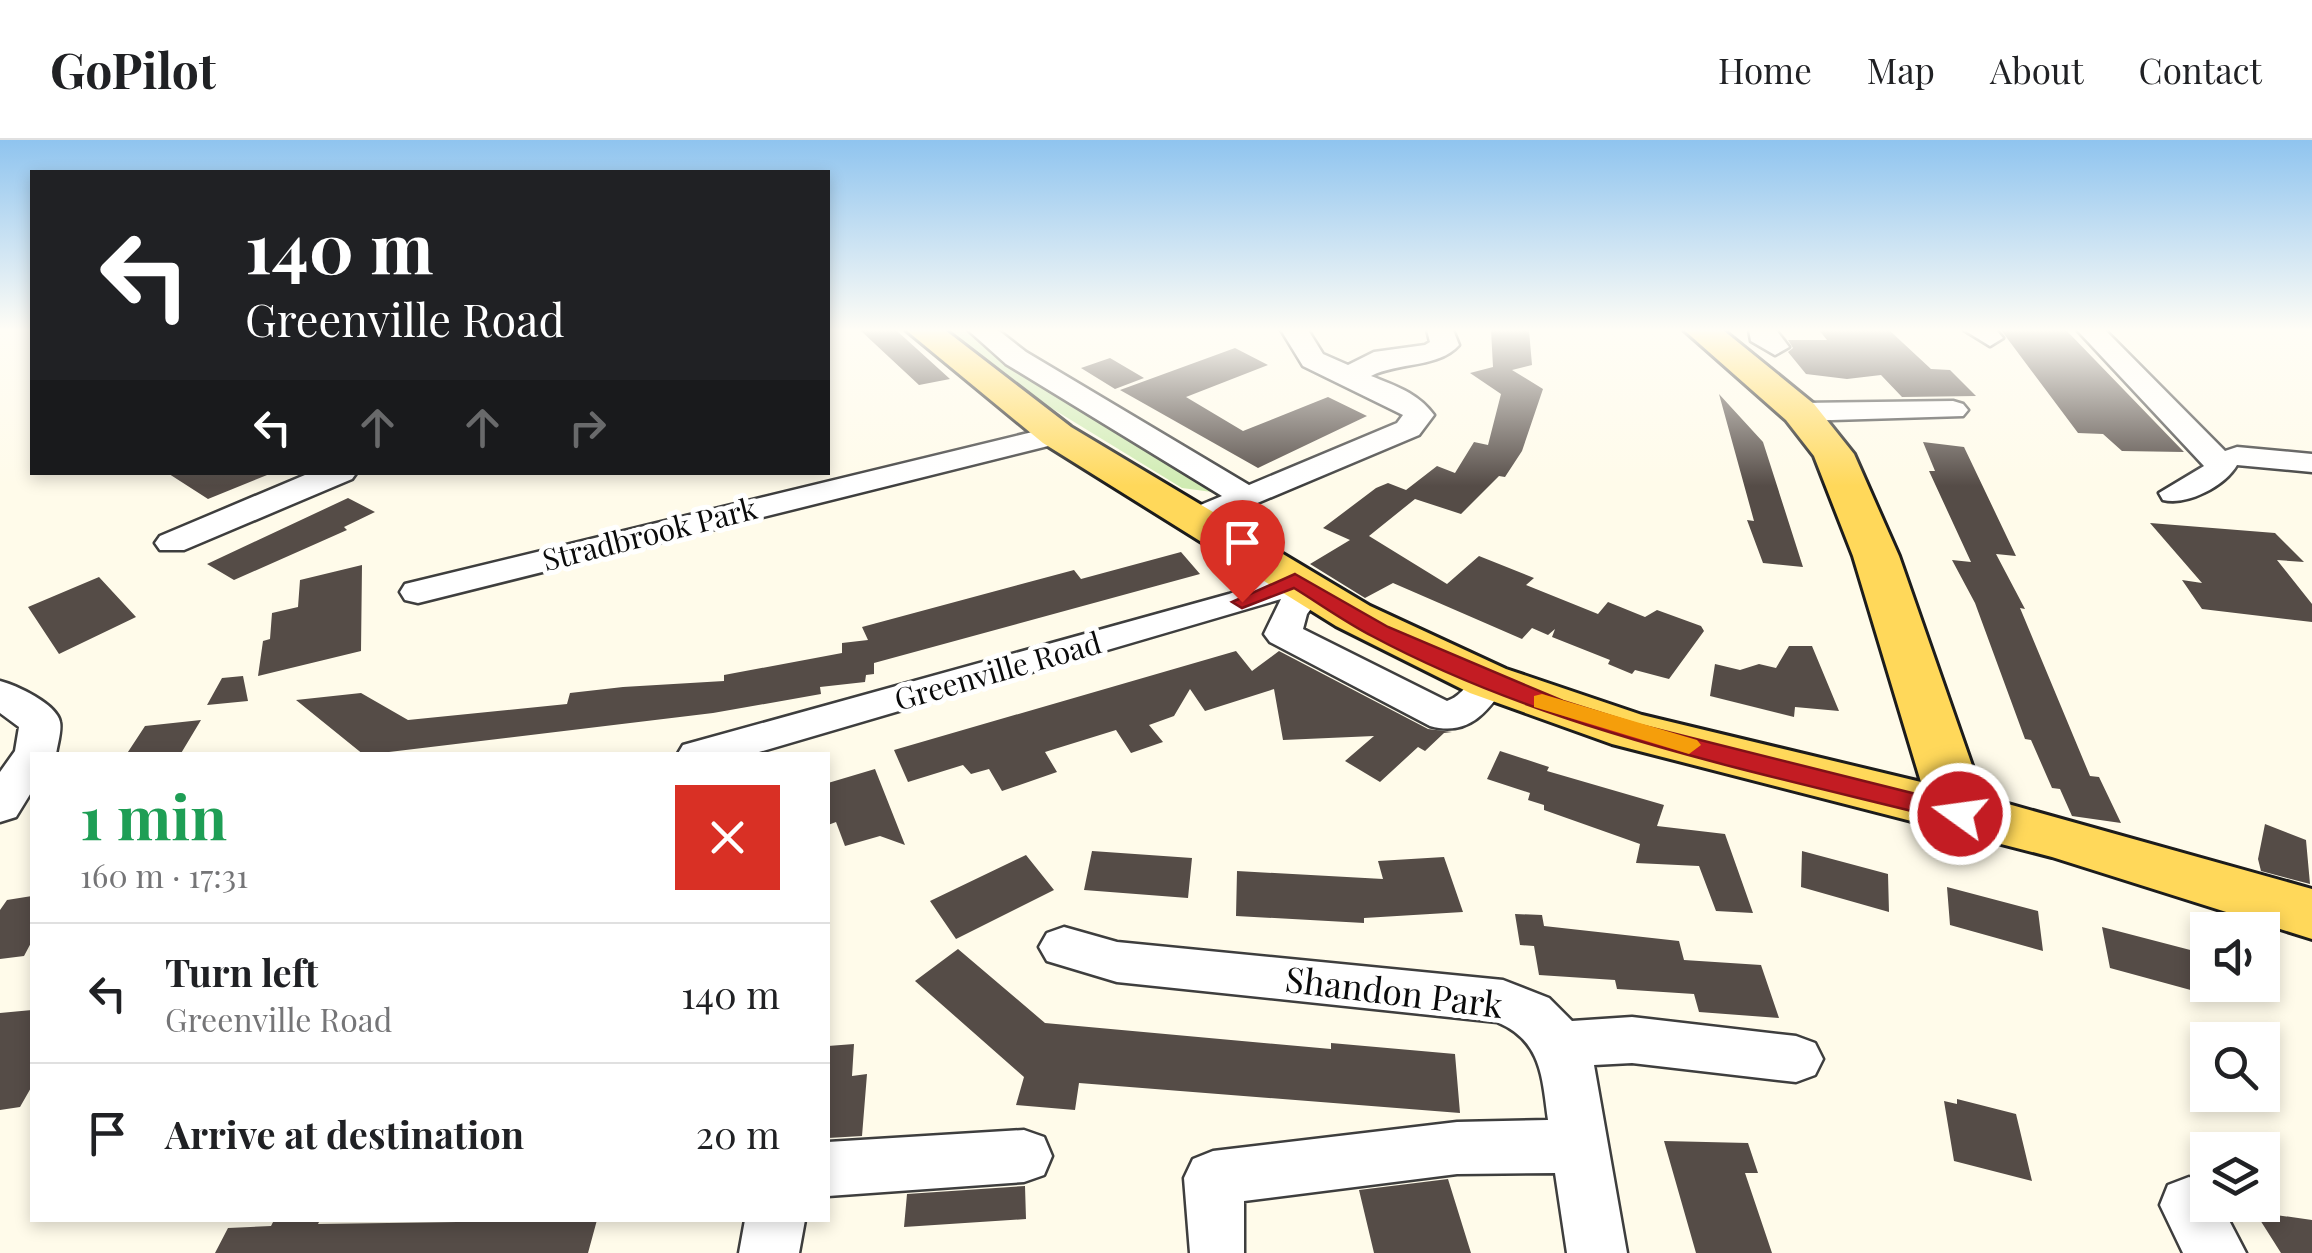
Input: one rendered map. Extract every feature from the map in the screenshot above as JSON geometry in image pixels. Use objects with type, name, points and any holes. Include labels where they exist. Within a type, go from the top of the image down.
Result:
[{"type":"main road","points":[[990,382],[1057,434],[1380,632],[1488,681],[1631,731],[2092,847],[2312,914]]},
{"type":"main road","points":[[1764,382],[1800,412],[1834,454],[1872,545],[1960,814]]},
{"type":"street","points":[[1056,382],[1245,496]]},
{"type":"street","points":[[1198,518],[1408,428],[1418,415],[1409,404],[1362,382]]},
{"type":"street","points":[[2141,382],[2221,464],[2218,470],[2175,493]]},
{"type":"street","points":[[1800,412],[1953,410]]},
{"type":"street","name":"Stradbrook Park","points":[[418,592],[1057,434]]},
{"type":"street","points":[[2237,456],[2312,463]]},
{"type":"street","points":[[172,543],[319,476]]},
{"type":"street","name":"Greenville Road","points":[[723,752],[772,746],[1302,584]]},
{"type":"street","points":[[0,694],[40,722],[35,752]]},
{"type":"street","points":[[0,806],[30,763]]},
{"type":"street","name":"Shandon Park","points":[[1064,946],[1117,962],[1168,969],[1503,1001],[1531,1012],[1560,1045]]},
{"type":"street","points":[[1597,1253],[1560,1045],[1632,1040],[1796,1058]]},
{"type":"street","points":[[1218,1245],[1213,1178],[1457,1148],[1579,1146]]},
{"type":"street","points":[[830,1169],[1024,1156]]},
{"type":"street","points":[[769,1253],[774,1222]]},
{"type":"green space","points":[[1012,382],[1043,382],[1227,494],[1182,488]]},
{"type":"building","points":[[1104,382],[1134,382],[1115,389]]},
{"type":"building","points":[[1142,382],[1225,382],[1186,397],[1243,431],[1328,397],[1367,416],[1258,468],[1120,390]]},
{"type":"building","points":[[1483,382],[1531,382],[1543,389],[1522,451],[1505,477],[1499,476],[1461,514],[1415,499],[1369,536],[1447,584],[1479,556],[1534,578],[1526,585],[1598,614],[1608,602],[1645,617],[1657,610],[1701,626],[1704,631],[1669,679],[1635,670],[1632,674],[1608,664],[1610,660],[1552,637],[1555,629],[1548,635],[1532,628],[1522,639],[1393,583],[1365,598],[1310,564],[1350,540],[1323,528],[1376,488],[1388,483],[1406,490],[1437,466],[1455,473],[1474,442],[1488,445],[1501,394]]},
{"type":"building","points":[[1888,382],[1962,382],[1976,396],[1902,397]]},
{"type":"building","points":[[2040,382],[2116,382],[2184,452],[2122,451],[2103,434],[2078,433]]},
{"type":"building","points":[[1719,394],[1763,442],[1803,567],[1763,563],[1747,520],[1754,521]]},
{"type":"building","points":[[1923,442],[1964,447],[2016,556],[1996,554],[2025,609],[2020,608],[2090,776],[2099,777],[2121,823],[2072,816],[2060,789],[2052,788],[2031,740],[2025,739],[1975,603],[1952,560],[1971,562],[1929,471],[1935,471]]},
{"type":"building","points":[[171,475],[267,475],[208,499]]},
{"type":"building","points":[[348,498],[375,512],[344,527],[347,530],[234,580],[207,564]]},
{"type":"building","points":[[2150,523],[2275,533],[2304,562],[2277,560],[2312,604],[2312,622],[2202,609],[2182,580],[2202,583]]},
{"type":"building","points":[[1181,552],[1200,574],[874,663],[874,674],[866,675],[865,682],[820,687],[821,694],[713,713],[389,752],[360,752],[296,700],[361,693],[408,720],[567,704],[570,693],[724,681],[724,675],[842,653],[842,643],[868,640],[862,627],[1074,570],[1081,579]]},
{"type":"building","points":[[362,565],[361,651],[258,676],[263,641],[270,639],[272,613],[298,607],[300,580]]},
{"type":"building","points":[[99,577],[136,617],[59,654],[28,607]]},
{"type":"building","points":[[1789,646],[1812,646],[1839,711],[1795,707],[1794,717],[1710,696],[1715,664],[1740,670],[1759,664],[1776,668]]},
{"type":"building","points":[[1236,651],[1252,671],[1279,651],[1428,729],[1452,732],[1444,733],[1425,751],[1418,747],[1380,782],[1345,761],[1374,736],[1283,740],[1274,689],[1205,711],[1190,689],[1174,716],[1149,725],[1163,742],[1131,753],[1116,730],[1045,752],[1057,772],[1002,791],[989,769],[971,774],[963,765],[908,782],[894,750]]},
{"type":"building","points":[[243,676],[248,701],[207,705],[222,678]]},
{"type":"building","points":[[201,720],[182,752],[128,752],[145,726]]},
{"type":"building","points":[[1500,751],[1549,767],[1547,771],[1664,805],[1657,826],[1725,834],[1753,913],[1716,911],[1699,866],[1636,863],[1640,844],[1544,810],[1544,805],[1528,800],[1530,793],[1487,779]]},
{"type":"building","points":[[875,769],[905,845],[880,836],[845,846],[836,822],[830,824],[830,782]]},
{"type":"building","points":[[2265,824],[2306,840],[2310,884],[2261,871],[2258,859]]},
{"type":"building","points":[[1092,851],[1192,858],[1188,898],[1084,890]]},
{"type":"building","points":[[1802,851],[1888,874],[1889,912],[1801,887]]},
{"type":"building","points":[[1026,855],[1054,890],[956,939],[930,901]]},
{"type":"building","points":[[1444,857],[1463,912],[1364,918],[1364,923],[1236,916],[1237,871],[1383,879],[1378,861]]},
{"type":"building","points":[[1947,887],[2038,911],[2043,951],[1950,925]]},
{"type":"building","points":[[30,896],[30,945],[24,956],[0,959],[0,910],[7,900]]},
{"type":"building","points":[[1515,914],[1542,915],[1544,926],[1679,941],[1684,960],[1761,965],[1779,1018],[1699,1012],[1694,994],[1617,989],[1615,980],[1539,975],[1534,946],[1520,945]]},
{"type":"building","points":[[2102,927],[2190,950],[2190,990],[2110,968]]},
{"type":"building","points":[[958,949],[1045,1023],[1331,1049],[1331,1043],[1455,1054],[1460,1113],[1079,1083],[1075,1110],[1016,1105],[1024,1077],[915,981]]},
{"type":"building","points":[[30,1010],[30,1090],[20,1107],[0,1110],[0,1013]]},
{"type":"building","points":[[854,1044],[852,1076],[867,1074],[862,1136],[830,1138],[830,1046]]},
{"type":"building","points":[[1957,1099],[2016,1114],[2032,1181],[1954,1161],[1944,1101],[1957,1104]]},
{"type":"building","points":[[1664,1141],[1748,1143],[1758,1173],[1745,1173],[1772,1253],[1696,1253]]},
{"type":"building","points":[[1448,1179],[1471,1253],[1374,1253],[1359,1190]]},
{"type":"building","points":[[1025,1186],[1026,1219],[904,1227],[907,1194]]},
{"type":"building","points":[[2280,1216],[2312,1220],[2312,1253],[2281,1253],[2261,1222],[2280,1222]]},
{"type":"building","points":[[273,1222],[596,1222],[588,1253],[215,1253],[228,1228],[271,1226]]},
{"type":"slow traffic","points":[[1542,702],[1689,745]]},
{"type":"route","points":[[1242,602],[1295,580],[1380,632],[1488,681],[1555,706],[1631,731],[1960,814]]}]
